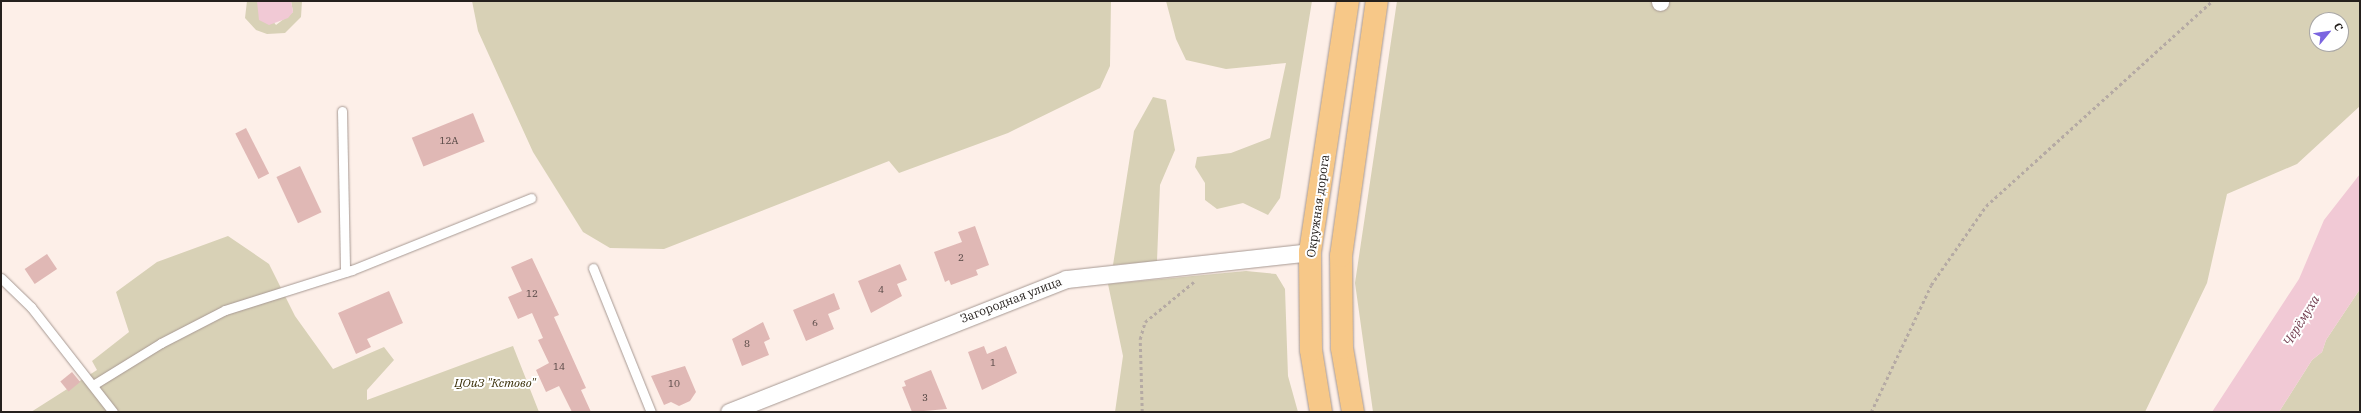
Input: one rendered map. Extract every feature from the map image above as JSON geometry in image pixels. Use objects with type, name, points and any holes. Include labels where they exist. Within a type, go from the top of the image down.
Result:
[{"type":"main road","name":"Окружная дорога","points":[[1321,412],[1311,350],[1310,252],[1348,1]]},
{"type":"main road","points":[[1353,412],[1342,348],[1341,256],[1377,1]]},
{"type":"street","name":"Загородная улица","points":[[729,412],[1049,284],[1310,252]]},
{"type":"lane","points":[[342,111],[345,272]]},
{"type":"lane","points":[[93,385],[161,343],[225,310],[345,272],[531,198]]},
{"type":"lane","points":[[593,268],[651,412]]},
{"type":"lane","points":[[1,278],[31,307],[113,412]]},
{"type":"path","points":[[1871,412],[1931,285],[1986,206],[2212,1]]},
{"type":"path","points":[[1142,412],[1140,339],[1145,322],[1220,262]]},
{"type":"green space","points":[[247,1],[257,1],[276,25],[293,12],[291,1],[302,1],[301,17],[285,33],[267,34],[256,30],[245,18]]},
{"type":"green space","points":[[472,1],[1111,1],[1110,66],[1100,88],[1008,133],[899,173],[889,161],[664,249],[610,248],[583,232],[533,152],[478,31]]},
{"type":"green space","points":[[1166,1],[1312,1],[1280,198],[1268,215],[1243,203],[1217,209],[1205,200],[1205,183],[1195,167],[1197,157],[1231,153],[1270,138],[1286,63],[1226,69],[1186,60],[1176,39]]},
{"type":"green space","points":[[1397,1],[2360,1],[2360,106],[2297,164],[2227,194],[2207,283],[2145,412],[1373,412],[1355,283]]},
{"type":"green space","points":[[1153,97],[1166,100],[1175,150],[1160,185],[1157,261],[1113,265],[1134,131]]},
{"type":"green space","name":"ЦОиЗ \"Кстово\"","points":[[228,236],[269,264],[295,316],[333,369],[384,347],[394,360],[367,390],[367,400],[513,346],[539,412],[31,412],[97,370],[92,361],[129,332],[116,292],[157,262]]},
{"type":"green space","points":[[1246,271],[1276,274],[1285,289],[1288,376],[1298,412],[1115,412],[1123,356],[1108,284]]},
{"type":"green space","points":[[2360,289],[2360,412],[2279,412],[2312,360],[2322,352],[2326,340]]},
{"type":"water","points":[[257,1],[291,1],[293,12],[288,18],[269,25],[259,20]]},
{"type":"water","name":"Черёмуха","points":[[2360,174],[2360,289],[2326,340],[2322,352],[2312,360],[2279,412],[2212,412],[2299,279],[2324,220]]},
{"type":"building","points":[[473,113],[485,142],[423,166],[412,138]]},
{"type":"building","points":[[246,128],[269,173],[258,179],[235,133]]},
{"type":"building","points":[[300,166],[322,212],[298,223],[276,177]]},
{"type":"building","points":[[975,226],[989,265],[976,270],[978,275],[951,285],[949,280],[945,282],[934,252],[962,242],[958,232]]},
{"type":"building","points":[[47,254],[57,269],[35,284],[25,269]]},
{"type":"building","points":[[532,258],[559,315],[554,317],[586,388],[581,390],[591,412],[572,412],[559,386],[546,392],[536,370],[549,363],[538,340],[543,338],[532,313],[518,319],[508,297],[522,291],[511,267]]},
{"type":"building","points":[[900,264],[907,280],[897,284],[902,296],[871,313],[858,281]]},
{"type":"building","points":[[389,291],[403,323],[367,339],[371,347],[356,354],[338,313]]},
{"type":"building","points":[[834,293],[840,309],[828,314],[834,329],[806,341],[793,310]]},
{"type":"building","points":[[763,322],[770,339],[764,342],[769,355],[742,366],[732,339]]},
{"type":"building","points":[[984,346],[987,354],[1006,346],[1017,373],[982,390],[968,352]]},
{"type":"building","points":[[685,366],[696,392],[690,401],[679,406],[671,402],[664,405],[651,376]]},
{"type":"building","points":[[931,370],[947,409],[912,412],[902,387],[906,386],[904,381]]},
{"type":"building","points":[[72,372],[80,382],[69,392],[60,381]]}]
